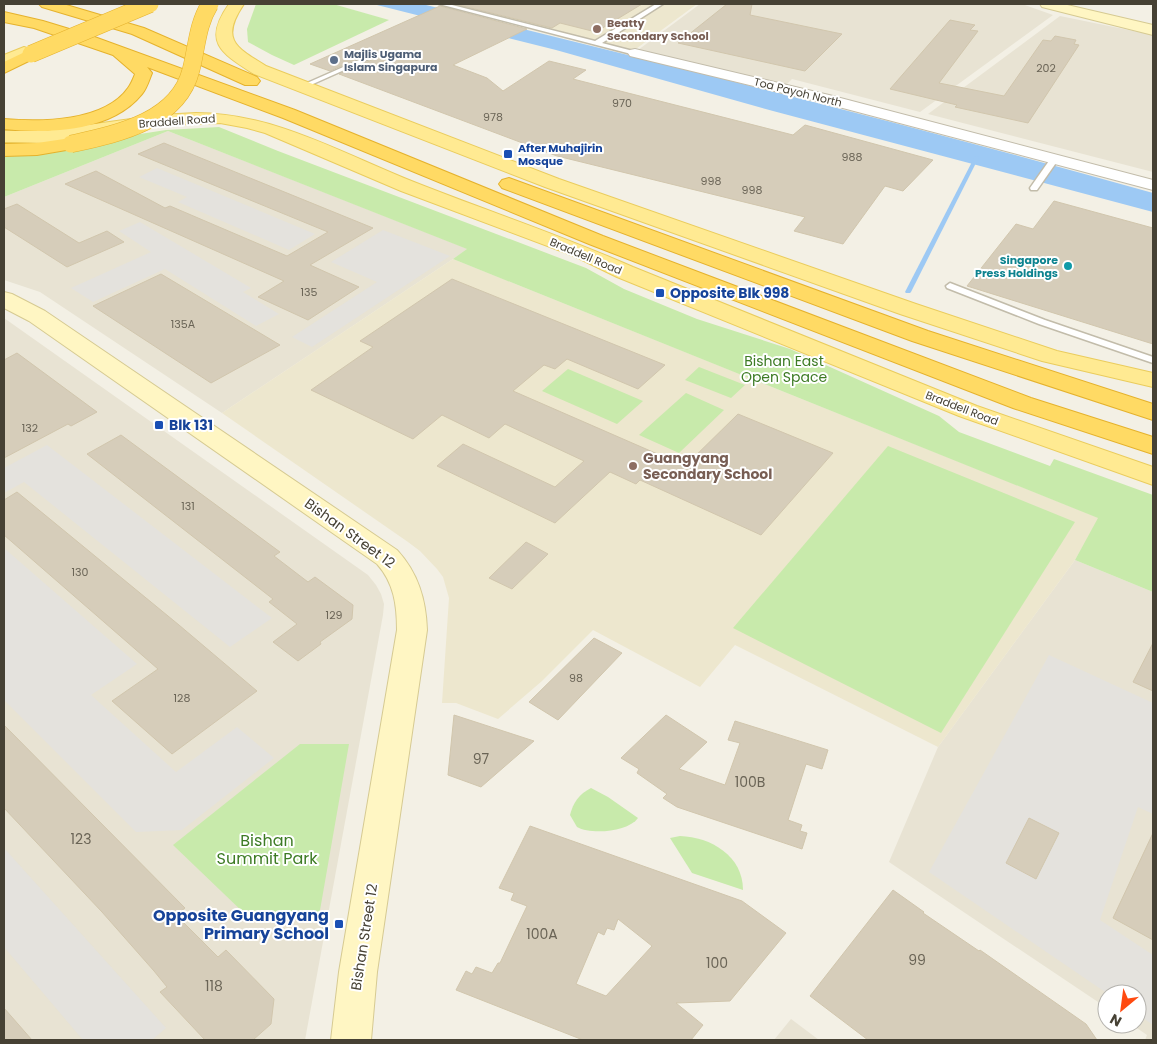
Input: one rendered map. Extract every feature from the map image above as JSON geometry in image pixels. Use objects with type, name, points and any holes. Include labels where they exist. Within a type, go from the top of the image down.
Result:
[{"type":"highway","points":[[47,4],[164,37],[260,70]]},
{"type":"highway","points":[[4,68],[28,53],[150,4]]},
{"type":"highway","points":[[4,137],[37,149],[71,144],[119,133],[161,112],[175,102],[188,81],[198,24],[210,4]]},
{"type":"highway","name":"Braddell Road","points":[[4,5],[56,18],[114,36],[211,76],[289,114]]},
{"type":"highway","name":"Braddell Road","points":[[4,17],[37,24],[109,47],[289,114],[615,248],[1020,408],[1153,446]]},
{"type":"highway","points":[[138,31],[376,135],[920,336],[1153,412]]},
{"type":"highway","points":[[4,137],[38,127],[73,122],[111,110],[123,104],[139,89],[144,73],[109,47]]},
{"type":"highway","points":[[567,227],[601,233],[913,348],[1153,429]]},
{"type":"highway","points":[[581,252],[942,387],[1020,408],[1153,458]]},
{"type":"main road","points":[[236,4],[227,17],[223,30],[224,43],[236,55],[260,70],[427,136],[621,208],[908,309],[1153,391]]},
{"type":"main road","points":[[4,61],[28,53]]},
{"type":"main road","name":"Braddell Road","points":[[4,137],[44,136],[160,120],[196,118],[220,118],[271,129],[408,188],[491,217],[581,252],[625,272],[968,411],[1153,476]]},
{"type":"main road","points":[[1050,356],[1153,380]]},
{"type":"street","points":[[1047,4],[1153,30]]},
{"type":"street","points":[[1078,4],[1153,22]]},
{"type":"street","name":"Toa Payoh North","points":[[635,53],[824,98],[1053,162],[1153,185]]},
{"type":"street","name":"Bishan Street 12","points":[[4,299],[37,316],[149,392],[387,557],[399,569],[412,607],[412,630],[358,972],[351,1040]]},
{"type":"lane","name":"Toa Payoh North","points":[[442,4],[635,53]]},
{"type":"lane","points":[[595,44],[660,4]]},
{"type":"lane","points":[[302,87],[377,54]]},
{"type":"lane","points":[[1035,186],[1053,162]]},
{"type":"lane","points":[[950,286],[1042,322],[1153,360]]},
{"type":"shaded area","name":"Beatty Secondary School","points":[[434,4],[697,4],[629,54]]},
{"type":"shaded area","points":[[700,4],[1022,4],[1053,15],[920,112],[792,79],[785,86],[638,50]]},
{"type":"shaded area","points":[[1060,16],[1153,35],[1153,172],[928,114]]},
{"type":"shaded area","points":[[168,131],[468,249],[222,413],[40,292],[4,280],[4,197]]},
{"type":"shaded area","points":[[157,168],[315,234],[289,250],[178,202],[187,197],[139,177]]},
{"type":"shaded area","points":[[140,222],[251,288],[243,292],[279,314],[256,326],[165,269],[93,302],[71,288],[151,252],[119,231]]},
{"type":"shaded area","points":[[383,230],[450,256],[312,347],[292,337],[377,282],[331,262]]},
{"type":"shaded area","name":"Guangyang Secondary School","points":[[453,259],[1099,518],[1075,560],[938,747],[735,645],[700,687],[593,630],[542,681],[498,719],[456,703],[442,703],[449,598],[443,577],[437,569],[420,551],[408,542],[222,413]]},
{"type":"shaded area","points":[[4,318],[368,575],[381,594],[384,604],[383,615],[305,1040],[4,1040]]},
{"type":"shaded area","points":[[47,445],[272,618],[230,647],[24,482],[4,493],[4,468]]},
{"type":"shaded area","points":[[4,548],[137,664],[91,695],[176,772],[237,727],[274,758],[182,830],[136,832],[4,700]]},
{"type":"shaded area","points":[[1075,560],[1153,592],[1153,1040],[1145,1040],[1147,1035],[1147,984],[1097,984],[1097,1001],[889,862],[938,747]]},
{"type":"shaded area","points":[[1049,655],[1153,703],[1153,814],[1138,807],[1100,920],[1153,955],[1153,1025],[1147,1021],[1147,984],[1097,984],[1097,987],[929,872]]},
{"type":"shaded area","points":[[4,848],[166,1028],[152,1040],[83,1040],[4,947]]},
{"type":"shaded area","points":[[791,1019],[819,1040],[774,1040]]},
{"type":"green space","points":[[256,4],[333,4],[389,20],[294,65],[248,42],[247,29]]},
{"type":"green space","name":"Bishan East Open Space","points":[[219,127],[586,268],[624,289],[697,319],[790,349],[939,416],[959,432],[1050,466],[1054,459],[1153,495],[1153,592],[1075,560],[1098,518],[453,259],[467,249],[168,131],[4,197],[4,155],[166,130]]},
{"type":"green space","points":[[699,367],[745,385],[731,398],[685,380]]},
{"type":"green space","points":[[568,369],[643,401],[617,424],[542,391]]},
{"type":"green space","points":[[686,393],[724,410],[679,453],[639,435]]},
{"type":"green space","points":[[888,446],[1075,522],[941,733],[733,628]]},
{"type":"green space","name":"Bishan Summit Park","points":[[300,744],[349,744],[319,916],[246,915],[173,845]]},
{"type":"green space","points":[[591,788],[608,797],[638,818],[633,823],[609,831],[591,831],[577,827],[570,815],[571,811],[580,796]]},
{"type":"green space","points":[[680,836],[703,840],[723,851],[738,867],[742,878],[743,890],[692,873],[670,838]]},
{"type":"water","points":[[373,4],[422,4],[697,72],[971,143],[1153,193],[1153,212],[773,111],[556,50]]},
{"type":"building","points":[[455,4],[642,4],[596,32],[560,23],[552,28]]},
{"type":"building","points":[[727,4],[752,4],[750,15],[842,34],[805,71],[678,43]]},
{"type":"building","points":[[440,6],[527,29],[453,65],[487,78],[503,91],[549,61],[586,70],[573,79],[793,135],[805,125],[933,160],[903,191],[885,186],[843,244],[794,231],[805,217],[557,156],[339,74],[381,56],[380,52],[374,51],[330,71],[310,64]]},
{"type":"building","points":[[950,20],[975,25],[970,30],[978,31],[939,83],[1004,96],[1043,40],[1051,41],[1055,36],[1076,40],[1074,44],[1079,45],[1028,123],[955,107],[957,105],[890,89]]},
{"type":"building","points":[[164,143],[373,228],[310,265],[359,287],[308,320],[258,297],[284,281],[65,184],[96,171],[165,208],[170,206],[287,256],[328,232],[138,154]]},
{"type":"building","name":"Singapore Press Holdings","points":[[1054,201],[1153,228],[1153,344],[967,286],[1016,224],[1033,229]]},
{"type":"building","points":[[17,204],[79,243],[107,231],[124,242],[67,267],[4,227],[4,209]]},
{"type":"building","points":[[161,274],[280,345],[211,383],[93,306]]},
{"type":"building","points":[[452,279],[665,365],[638,389],[567,359],[555,369],[544,365],[513,391],[685,466],[738,414],[833,453],[761,535],[640,480],[636,484],[610,472],[555,523],[437,466],[463,444],[555,487],[584,461],[505,424],[489,438],[442,415],[413,439],[311,390],[373,347],[360,341]]},
{"type":"building","points":[[17,353],[97,412],[71,426],[68,424],[4,458],[4,360]]},
{"type":"building","points":[[121,435],[280,552],[274,556],[308,582],[315,577],[353,605],[352,619],[298,661],[273,642],[297,624],[269,602],[273,599],[87,454]]},
{"type":"building","points":[[17,492],[257,691],[172,754],[112,701],[158,669],[4,535],[4,500]]},
{"type":"building","points":[[526,542],[548,554],[512,589],[489,578]]},
{"type":"building","points":[[594,638],[622,653],[558,720],[529,702]]},
{"type":"building","points":[[1153,643],[1153,691],[1133,682]]},
{"type":"building","points":[[454,715],[534,741],[481,787],[448,775]]},
{"type":"building","points":[[666,715],[707,742],[679,769],[725,785],[740,743],[728,740],[735,721],[828,750],[822,769],[806,764],[788,820],[802,825],[800,831],[807,833],[802,849],[677,807],[663,798],[667,794],[637,773],[639,769],[621,758]]},
{"type":"building","points":[[4,725],[185,908],[176,915],[218,957],[226,950],[274,999],[271,1024],[253,1040],[205,1040],[160,992],[167,987],[154,971],[102,912],[4,808]]},
{"type":"building","points":[[1029,818],[1059,833],[1036,879],[1006,863]]},
{"type":"building","points":[[530,826],[742,901],[786,933],[730,1001],[676,1003],[703,1025],[691,1040],[583,1040],[456,990],[466,971],[472,974],[476,967],[492,973],[498,963],[500,963],[527,906],[511,900],[514,893],[499,888]],"holes":[[[618,919],[652,946],[606,996],[576,984],[598,932],[604,935],[607,928],[614,930]]]},
{"type":"building","points":[[1153,833],[1153,940],[1113,918]]},
{"type":"building","points":[[893,890],[923,913],[980,950],[1086,1024],[1097,1040],[868,1040],[810,996]]},
{"type":"building","points":[[4,1008],[32,1040],[4,1040]]},
{"type":"waterway","points":[[908,292],[977,157]]},
{"type":"place","name":"Beatty Secondary School","points":[[597,29]]},
{"type":"place","name":"Majlis Ugama Islam Singapura","points":[[334,60]]},
{"type":"place","name":"After Muhajirin Mosque","points":[[508,154]]},
{"type":"place","name":"Singapore Press Holdings","points":[[1068,266]]},
{"type":"place","name":"Opposite Blk 998","points":[[660,293]]},
{"type":"place","name":"Blk 131","points":[[159,425]]},
{"type":"place","name":"Guangyang Secondary School","points":[[633,466]]},
{"type":"place","name":"Opposite Guangyang Primary School","points":[[339,924]]}]
